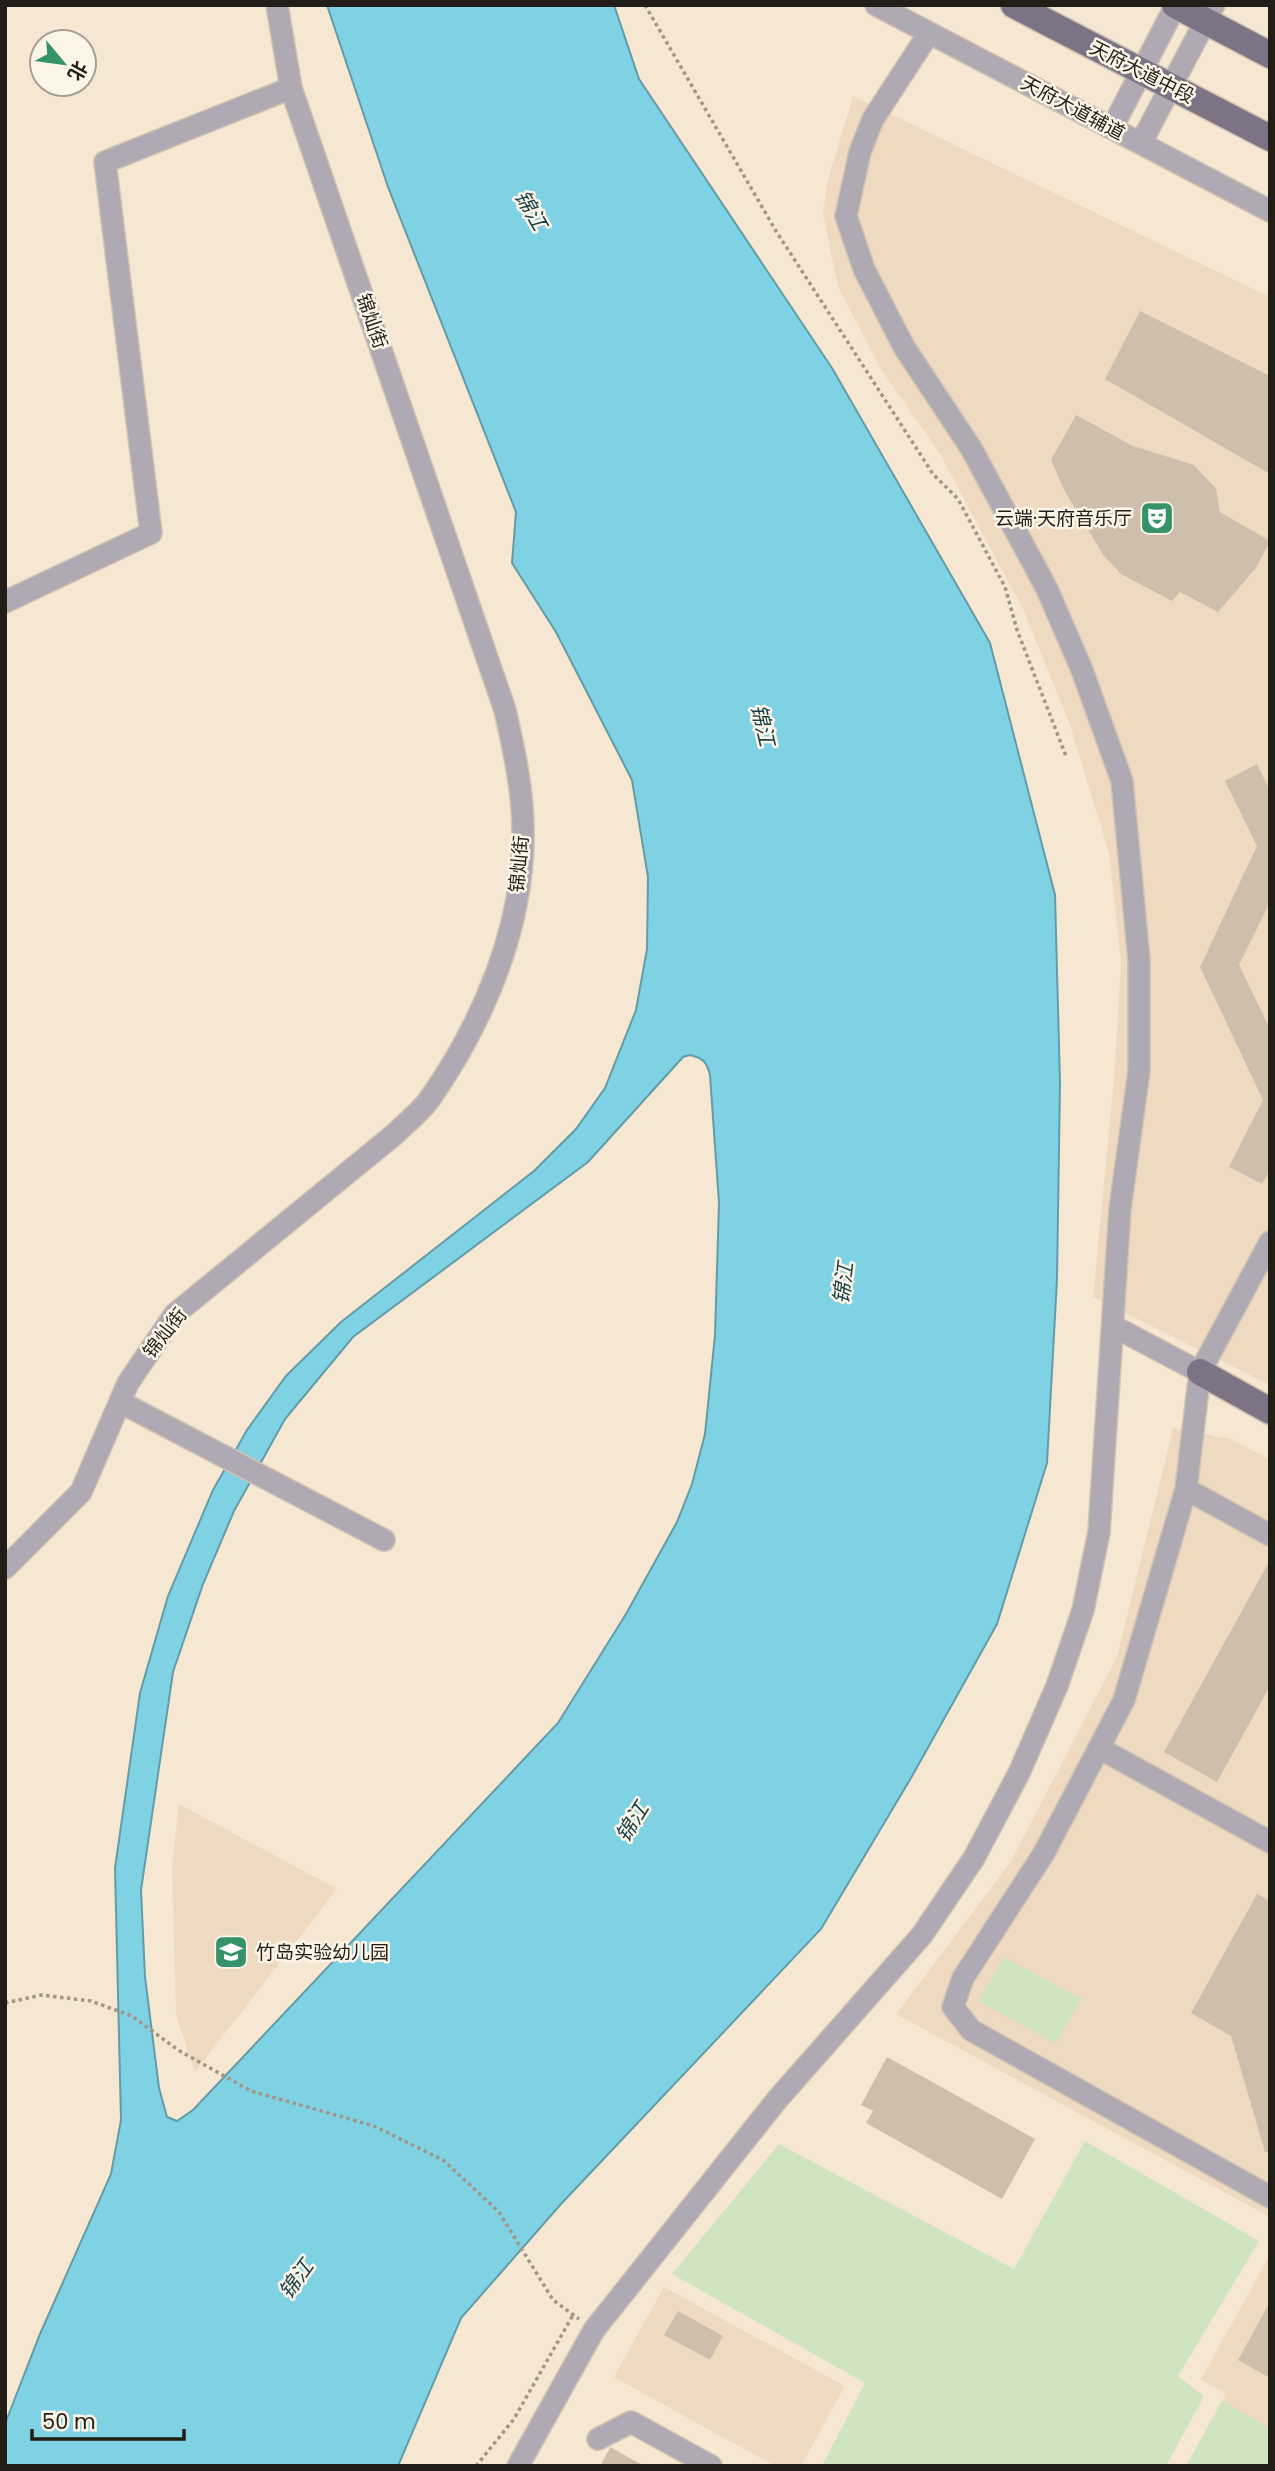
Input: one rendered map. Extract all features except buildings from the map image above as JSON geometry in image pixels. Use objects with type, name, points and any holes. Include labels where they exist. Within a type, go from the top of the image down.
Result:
[{"type":"main road","name":"天府大道中段","points":[[1014,5],[1270,138]]},
{"type":"main road","points":[[1175,5],[1209,13],[1270,55]]},
{"type":"main road","points":[[1200,1372],[1270,1411]]},
{"type":"street","name":"锦灿街","points":[[5,1568],[81,1492],[128,1383],[175,1314],[395,1134],[428,1102],[471,1029],[499,969],[514,915],[523,832],[517,762],[505,710],[291,88],[277,5]]},
{"type":"street","name":"天府大道辅道","points":[[876,5],[1270,211]]},
{"type":"street","points":[[1112,128],[1175,5]]},
{"type":"street","points":[[1141,143],[1209,13]]},
{"type":"street","points":[[518,2466],[594,2330],[776,2101],[922,1935],[974,1858],[1019,1773],[1057,1686],[1083,1610],[1099,1532],[1120,1209],[1139,1072],[1139,960],[1122,781],[1082,670],[1047,589],[971,448],[904,347],[864,269],[846,216],[860,152],[873,119],[929,33]]},
{"type":"street","points":[[5,602],[151,533],[105,162],[291,88]]},
{"type":"street","points":[[1270,1242],[1200,1372],[1186,1489],[1124,1700],[1044,1853],[963,1978],[953,2007],[971,2030],[1270,2197]]},
{"type":"street","points":[[1113,1326],[1200,1372]]},
{"type":"street","points":[[120,1402],[384,1540]]},
{"type":"street","points":[[1186,1489],[1270,1535]]},
{"type":"street","points":[[1099,1748],[1270,1842]]},
{"type":"street","points":[[597,2439],[631,2422],[711,2466]]},
{"type":"path","points":[[645,5],[776,231],[933,474],[958,499],[1005,587],[1017,630],[1066,756]]},
{"type":"path","points":[[5,2003],[41,1996],[91,2001],[132,2016],[178,2050],[251,2091],[374,2126],[443,2160],[499,2212],[553,2300],[594,2330]]},
{"type":"path","points":[[476,2466],[514,2420],[573,2315]]},
{"type":"shaded area","points":[[853,96],[1270,297],[1270,1385],[1093,1297],[1114,1080],[1121,962],[1109,853],[1070,725],[1023,609],[940,454],[881,369],[838,287],[823,213],[828,180]]},
{"type":"shaded area","points":[[1173,1428],[1231,1439],[1270,1460],[1270,2217],[896,2014],[1010,1863],[1117,1657]]},
{"type":"shaded area","name":"竹岛实验幼儿园","points":[[179,1804],[337,1889],[195,2072],[176,2015],[172,1867]]},
{"type":"shaded area","points":[[1270,2255],[1270,2466],[1186,2466],[1226,2394],[1201,2379]]},
{"type":"shaded area","points":[[664,2287],[845,2386],[801,2466],[775,2466],[614,2377]]},
{"type":"green space","points":[[1004,1957],[1081,1999],[1056,2044],[979,2001]]},
{"type":"green space","points":[[1085,2141],[1259,2241],[1178,2376],[1204,2396],[1166,2466],[822,2466],[865,2383],[672,2274],[779,2144],[1014,2269]]},
{"type":"green space","points":[[1222,2401],[1270,2428],[1270,2466],[1186,2466]]},
{"type":"water","name":"锦江","points":[[327,5],[614,5],[639,79],[832,368],[990,643],[1055,895],[1060,1083],[1057,1279],[1047,1463],[997,1624],[911,1778],[821,1929],[561,2204],[461,2318],[398,2466],[5,2466],[5,2424],[40,2334],[111,2174],[121,2120],[115,1868],[140,1693],[168,1596],[213,1490],[247,1430],[286,1376],[341,1322],[534,1171],[576,1129],[605,1088],[636,1010],[647,949],[648,877],[632,780],[556,632],[512,563],[516,512],[388,187]],"holes":[[[690,1055],[704,1061],[710,1075],[719,1203],[715,1335],[705,1434],[692,1484],[677,1522],[626,1614],[558,1723],[193,2110],[177,2121],[167,2117],[159,2088],[145,1977],[141,1890],[173,1672],[203,1584],[234,1511],[285,1419],[353,1337],[588,1162],[683,1057]]]},
{"type":"place","name":"云端·天府音乐厅","points":[[1157,518]]},
{"type":"place","name":"竹岛实验幼儿园","points":[[231,1952]]}]
